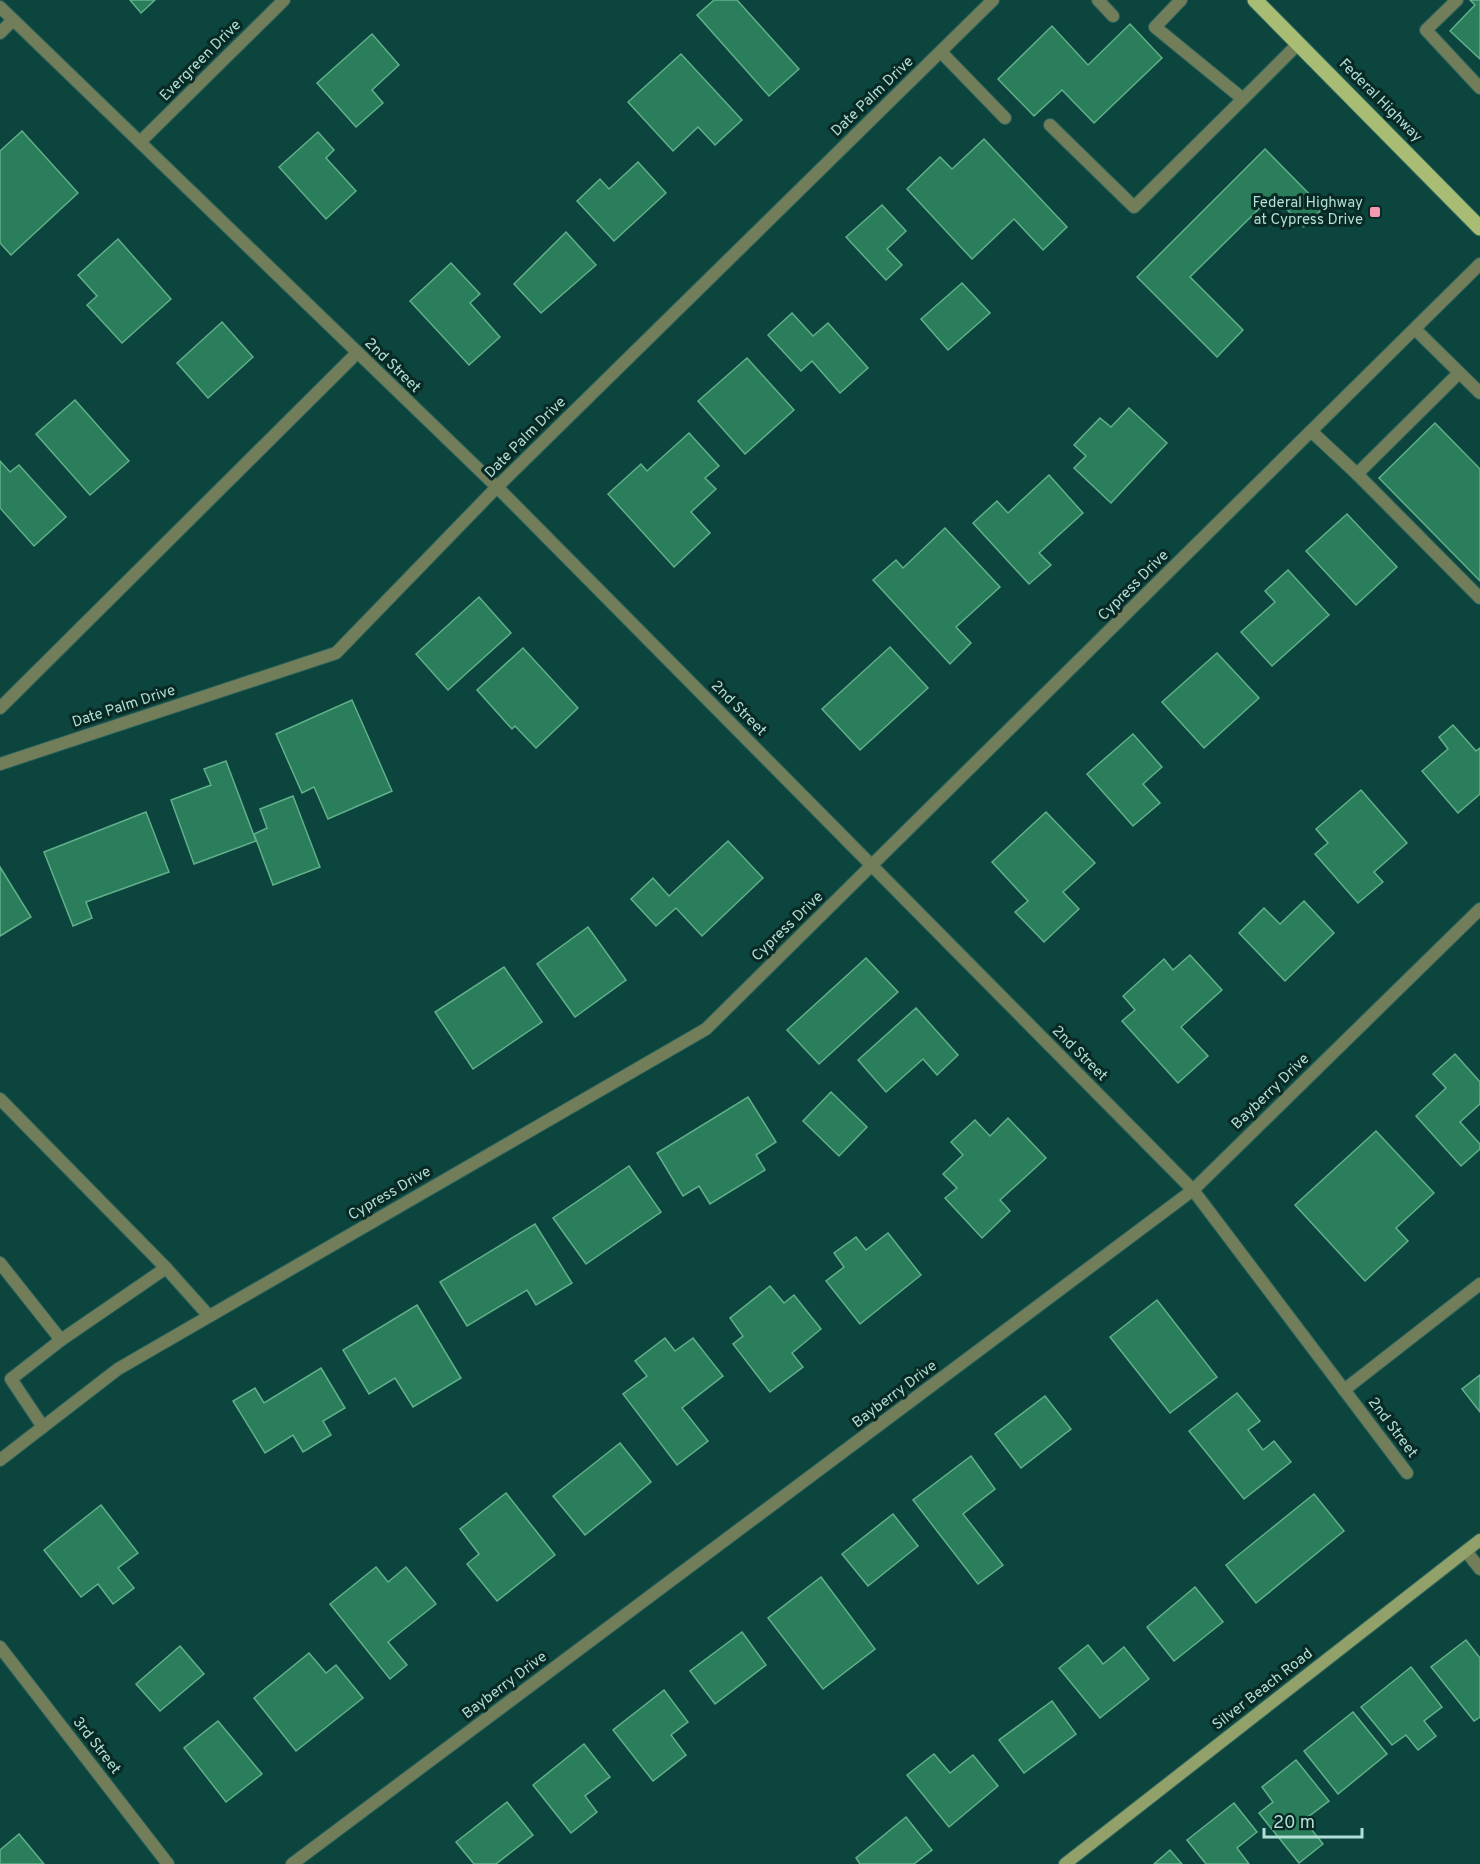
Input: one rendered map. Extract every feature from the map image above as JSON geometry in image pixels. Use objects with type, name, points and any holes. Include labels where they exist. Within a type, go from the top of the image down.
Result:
[{"type":"main road","name":"Federal Highway","points":[[1255,0],[1480,228]]},
{"type":"street","name":"Evergreen Drive","points":[[140,142],[284,0]]},
{"type":"street","points":[[1098,0],[1113,16]]},
{"type":"street","points":[[1181,0],[1155,27],[1243,99]]},
{"type":"street","points":[[1457,0],[1426,30],[1480,88]]},
{"type":"street","name":"Date Palm Drive","points":[[0,764],[336,653],[497,487],[991,1]]},
{"type":"street","name":"2nd Street","points":[[0,7],[497,487],[1193,1190],[1407,1473]]},
{"type":"street","points":[[0,33],[13,20]]},
{"type":"street","points":[[1050,125],[1134,207],[1298,44]]},
{"type":"street","points":[[941,52],[1005,118]]},
{"type":"street","name":"Cypress Drive","points":[[0,1460],[118,1369],[706,1029],[1480,264]]},
{"type":"street","points":[[1415,329],[1480,393]]},
{"type":"street","points":[[0,708],[357,353]]},
{"type":"street","points":[[1357,474],[1459,373]]},
{"type":"street","points":[[1311,431],[1480,598]]},
{"type":"street","name":"Bayberry Drive","points":[[292,1864],[1193,1190],[1480,909]]},
{"type":"street","points":[[0,1099],[209,1316]]},
{"type":"street","points":[[0,1263],[61,1340]]},
{"type":"street","points":[[43,1427],[11,1378],[61,1340],[166,1269]]},
{"type":"street","points":[[1344,1390],[1480,1284]]},
{"type":"street","name":"Silver Beach Road","points":[[1065,1864],[1480,1540]]},
{"type":"street","points":[[1466,1551],[1480,1569]]},
{"type":"street","name":"3rd Street","points":[[0,1647],[168,1864]]},
{"type":"building","points":[[130,0],[155,0],[141,13]]},
{"type":"building","points":[[714,0],[737,0],[799,69],[769,96],[697,15]]},
{"type":"building","points":[[1470,0],[1480,0],[1480,59],[1450,31],[1475,5]]},
{"type":"building","points":[[1130,24],[1162,58],[1094,123],[1062,90],[1034,116],[998,79],[1052,26],[1088,65]]},
{"type":"building","points":[[372,34],[399,65],[372,90],[383,103],[356,127],[317,83]]},
{"type":"building","points":[[681,54],[742,120],[715,145],[698,127],[673,151],[628,102]]},
{"type":"building","points":[[22,131],[78,193],[11,255],[0,243],[0,151]]},
{"type":"building","points":[[318,132],[334,150],[326,158],[356,191],[326,219],[279,167]]},
{"type":"building","points":[[984,139],[1067,227],[1043,250],[1014,219],[972,259],[907,189],[940,157],[952,169]]},
{"type":"building","points":[[1265,149],[1323,208],[1304,227],[1273,195],[1190,277],[1243,330],[1217,357],[1137,277]]},
{"type":"building","points":[[638,162],[666,193],[614,241],[577,201],[600,179],[609,189]]},
{"type":"building","points":[[882,205],[906,231],[887,249],[902,265],[886,280],[846,237]]},
{"type":"building","points":[[566,232],[596,265],[541,313],[514,284]]},
{"type":"building","points":[[118,239],[171,299],[122,343],[87,305],[97,296],[78,275]]},
{"type":"building","points":[[451,263],[480,294],[470,303],[500,337],[469,365],[410,301]]},
{"type":"building","points":[[962,283],[990,313],[948,350],[921,319]]},
{"type":"building","points":[[792,313],[813,336],[828,323],[868,368],[840,393],[812,361],[801,371],[768,335]]},
{"type":"building","points":[[222,322],[253,357],[208,398],[177,363]]},
{"type":"building","points":[[747,358],[794,410],[745,454],[698,401]]},
{"type":"building","points":[[75,400],[129,461],[90,495],[36,434]]},
{"type":"building","points":[[1129,408],[1167,443],[1111,503],[1074,468],[1086,456],[1074,445],[1100,418],[1111,427]]},
{"type":"building","points":[[1435,423],[1480,469],[1480,581],[1379,478]]},
{"type":"building","points":[[689,433],[719,466],[705,478],[716,489],[691,512],[710,533],[674,567],[608,494],[641,464],[647,471]]},
{"type":"building","points":[[0,461],[10,472],[19,465],[66,517],[34,546],[0,508]]},
{"type":"building","points":[[1049,475],[1083,513],[1039,553],[1051,565],[1029,584],[973,523],[997,501],[1008,513]]},
{"type":"building","points":[[1347,514],[1397,567],[1356,605],[1306,551]]},
{"type":"building","points":[[945,528],[1000,587],[956,627],[971,643],[950,664],[873,580],[896,560],[903,568]]},
{"type":"building","points":[[1288,570],[1329,615],[1272,666],[1241,632],[1275,602],[1265,591]]},
{"type":"building","points":[[479,597],[511,633],[448,690],[416,654]]},
{"type":"building","points":[[890,647],[928,688],[860,750],[822,709]]},
{"type":"building","points":[[523,648],[578,708],[536,748],[515,726],[512,729],[477,690]]},
{"type":"building","points":[[1217,653],[1259,698],[1204,748],[1162,702]]},
{"type":"building","points":[[352,700],[392,791],[328,819],[314,787],[302,793],[276,734]]},
{"type":"building","points":[[1453,725],[1476,751],[1480,748],[1480,794],[1458,813],[1422,771],[1448,749],[1439,737]]},
{"type":"building","points":[[1133,734],[1162,767],[1143,784],[1160,803],[1133,826],[1087,774]]},
{"type":"building","points":[[226,761],[256,841],[194,864],[171,800],[211,785],[204,769]]},
{"type":"building","points":[[1361,790],[1407,843],[1374,872],[1383,882],[1358,903],[1315,854],[1328,843],[1316,829]]},
{"type":"building","points":[[293,796],[320,867],[273,885],[254,834],[267,828],[260,809]]},
{"type":"building","points":[[146,812],[169,872],[86,902],[92,918],[73,926],[44,852]]},
{"type":"building","points":[[1046,812],[1095,863],[1063,892],[1079,909],[1044,942],[1015,912],[1028,901],[992,862]]},
{"type":"building","points":[[728,841],[763,878],[702,936],[676,908],[656,926],[631,899],[653,878],[669,896]]},
{"type":"building","points":[[0,867],[31,917],[0,936]]},
{"type":"building","points":[[1304,901],[1334,933],[1285,981],[1239,933],[1264,908],[1280,924]]},
{"type":"building","points":[[588,927],[626,980],[575,1017],[537,964]]},
{"type":"building","points":[[1190,955],[1222,990],[1181,1027],[1208,1056],[1178,1083],[1122,1021],[1135,1010],[1123,996],[1164,959],[1173,970]]},
{"type":"building","points":[[866,958],[898,992],[819,1064],[787,1030]]},
{"type":"building","points":[[504,967],[542,1022],[473,1069],[435,1012]]},
{"type":"building","points":[[916,1008],[958,1055],[937,1075],[923,1059],[886,1092],[858,1060]]},
{"type":"building","points":[[1455,1054],[1480,1082],[1480,1104],[1460,1122],[1480,1144],[1480,1149],[1461,1166],[1416,1116],[1446,1088],[1433,1074]]},
{"type":"building","points":[[831,1092],[867,1127],[839,1156],[803,1121]]},
{"type":"building","points":[[748,1097],[776,1142],[756,1155],[765,1170],[710,1204],[699,1186],[683,1196],[657,1153]]},
{"type":"building","points":[[1008,1118],[1046,1158],[1000,1200],[1010,1211],[982,1238],[945,1198],[957,1188],[943,1174],[963,1155],[951,1142],[975,1120],[990,1136]]},
{"type":"building","points":[[1376,1131],[1434,1193],[1396,1228],[1408,1241],[1365,1281],[1295,1205]]},
{"type":"building","points":[[629,1166],[661,1212],[586,1264],[553,1218]]},
{"type":"building","points":[[535,1224],[572,1283],[536,1305],[527,1290],[467,1326],[440,1282]]},
{"type":"building","points":[[888,1233],[921,1275],[860,1324],[826,1281],[844,1267],[834,1253],[856,1237],[866,1250]]},
{"type":"building","points":[[770,1286],[784,1303],[794,1295],[821,1329],[792,1353],[803,1367],[770,1392],[733,1344],[743,1336],[730,1318]]},
{"type":"building","points":[[1157,1300],[1217,1377],[1170,1413],[1110,1337]]},
{"type":"building","points":[[417,1305],[461,1378],[413,1407],[395,1378],[369,1394],[343,1350]]},
{"type":"building","points":[[665,1338],[675,1351],[693,1338],[723,1376],[682,1408],[708,1441],[677,1465],[623,1394],[647,1376],[635,1361]]},
{"type":"building","points":[[321,1368],[345,1408],[323,1421],[331,1435],[303,1452],[293,1435],[265,1453],[233,1401],[255,1388],[264,1403]]},
{"type":"building","points":[[1480,1375],[1480,1412],[1462,1389]]},
{"type":"building","points":[[1237,1393],[1260,1421],[1248,1430],[1263,1450],[1274,1441],[1291,1462],[1244,1499],[1189,1431]]},
{"type":"building","points":[[1045,1396],[1071,1429],[1021,1468],[995,1434]]},
{"type":"building","points":[[620,1443],[651,1482],[585,1535],[553,1496]]},
{"type":"building","points":[[971,1456],[995,1489],[963,1514],[1003,1565],[978,1584],[913,1500]]},
{"type":"building","points":[[506,1493],[555,1555],[497,1601],[467,1564],[479,1554],[460,1529]]},
{"type":"building","points":[[1314,1494],[1344,1531],[1256,1603],[1226,1565]]},
{"type":"building","points":[[101,1505],[138,1553],[118,1568],[134,1588],[113,1604],[98,1584],[81,1597],[44,1550]]},
{"type":"building","points":[[893,1514],[918,1546],[868,1586],[842,1554]]},
{"type":"building","points":[[376,1567],[388,1582],[406,1567],[436,1604],[388,1642],[407,1665],[390,1679],[330,1604]]},
{"type":"building","points":[[821,1577],[875,1649],[823,1689],[768,1618]]},
{"type":"building","points":[[1195,1587],[1223,1622],[1174,1661],[1147,1627]]},
{"type":"building","points":[[742,1632],[766,1665],[715,1704],[690,1671]]},
{"type":"building","points":[[1466,1640],[1480,1658],[1480,1717],[1474,1721],[1431,1667]]},
{"type":"building","points":[[1088,1645],[1103,1664],[1124,1647],[1149,1679],[1100,1718],[1059,1668]]},
{"type":"building","points":[[180,1646],[204,1674],[160,1711],[136,1684]]},
{"type":"building","points":[[309,1653],[326,1673],[336,1665],[363,1698],[296,1751],[254,1698]]},
{"type":"building","points":[[1411,1667],[1442,1707],[1424,1721],[1436,1736],[1418,1750],[1406,1735],[1392,1745],[1361,1707]]},
{"type":"building","points":[[664,1690],[688,1722],[671,1735],[686,1755],[653,1781],[613,1730]]},
{"type":"building","points":[[1052,1701],[1076,1734],[1024,1773],[999,1740]]},
{"type":"building","points":[[1353,1712],[1387,1754],[1338,1794],[1304,1751]]},
{"type":"building","points":[[218,1721],[262,1774],[226,1802],[184,1748]]},
{"type":"building","points":[[584,1744],[610,1777],[585,1796],[597,1812],[571,1833],[533,1785]]},
{"type":"building","points":[[934,1754],[950,1773],[973,1755],[998,1786],[949,1827],[907,1775]]},
{"type":"building","points":[[1296,1760],[1329,1801],[1304,1820],[1323,1844],[1299,1863],[1259,1813],[1273,1802],[1262,1787]]},
{"type":"building","points":[[507,1802],[533,1835],[496,1864],[474,1864],[456,1842]]},
{"type":"building","points":[[1234,1803],[1257,1832],[1237,1848],[1249,1864],[1206,1864],[1187,1840]]},
{"type":"building","points":[[906,1817],[932,1850],[914,1864],[860,1864],[856,1858]]},
{"type":"building","points":[[19,1834],[44,1864],[0,1864],[0,1850]]},
{"type":"building","points":[[1170,1850],[1182,1864],[1154,1864]]},
{"type":"place","name":"Federal Highway at Cypress Drive","points":[[1375,212]]}]
